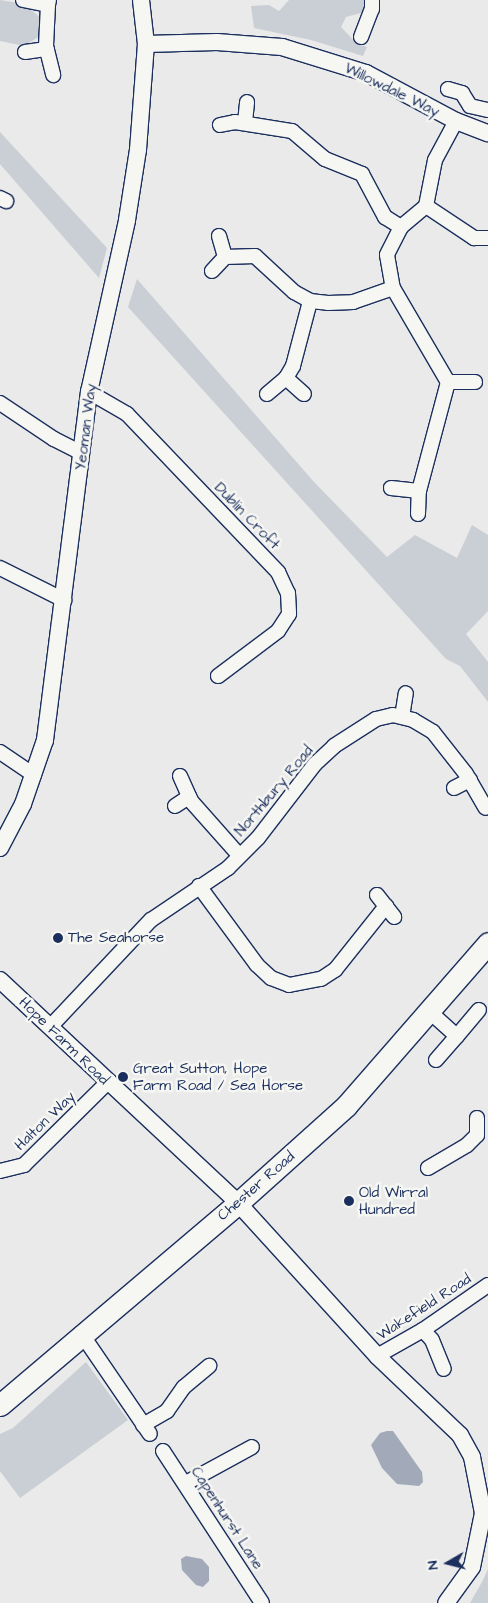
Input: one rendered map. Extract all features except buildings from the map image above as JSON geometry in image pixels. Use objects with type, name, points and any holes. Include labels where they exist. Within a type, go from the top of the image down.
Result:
[{"type":"main road","name":"Chester Road","points":[[0,1404],[81,1333],[238,1203],[346,1106],[430,1012],[488,943]]},
{"type":"street","points":[[23,0],[49,3],[47,48],[53,75]]},
{"type":"street","name":"Yeoman Way","points":[[0,848],[23,804],[45,740],[89,392],[127,220],[138,150],[146,44],[141,0]]},
{"type":"street","points":[[361,37],[372,9],[372,0]]},
{"type":"street","name":"Willowdale Way","points":[[146,44],[217,42],[282,47],[366,73],[456,121],[488,133]]},
{"type":"street","points":[[25,52],[47,48]]},
{"type":"street","points":[[448,89],[462,93],[470,106],[488,110]]},
{"type":"street","points":[[245,122],[247,102]]},
{"type":"street","points":[[418,514],[419,490],[448,382],[393,288],[387,255],[401,227],[426,206],[436,160],[456,121]]},
{"type":"street","points":[[220,125],[245,122],[292,131],[325,159],[353,168],[362,174],[385,217],[401,227]]},
{"type":"street","points":[[426,206],[474,238],[488,238]]},
{"type":"street","points":[[219,236],[225,257]]},
{"type":"street","points":[[212,271],[225,257],[255,256],[294,292],[310,301],[353,302],[393,288]]},
{"type":"street","points":[[267,394],[286,378],[298,352],[298,339],[310,301]]},
{"type":"street","points":[[286,378],[304,394]]},
{"type":"street","points":[[448,382],[475,382]]},
{"type":"street","name":"Dublin Croft","points":[[89,392],[127,414],[278,572],[288,593],[288,614],[278,631],[218,676]]},
{"type":"street","points":[[0,403],[54,439],[82,452]]},
{"type":"street","points":[[391,488],[419,490]]},
{"type":"street","points":[[0,568],[64,600]]},
{"type":"street","points":[[406,693],[402,717],[432,732],[470,780],[486,808]]},
{"type":"street","name":"Northbury Road","points":[[50,1027],[133,937],[167,907],[218,876],[258,838],[314,764],[334,746],[376,720],[393,715],[402,717]]},
{"type":"street","points":[[0,752],[34,775]]},
{"type":"street","points":[[180,776],[189,797],[239,855]]},
{"type":"street","points":[[454,788],[470,780]]},
{"type":"street","points":[[175,806],[189,797]]},
{"type":"street","points":[[199,886],[257,965],[271,978],[289,985],[321,979],[335,970],[390,912],[377,895]]},
{"type":"street","name":"Hope Farm Road","points":[[0,980],[107,1083],[238,1203],[377,1356],[455,1430],[472,1457],[483,1513],[472,1567],[446,1603]]},
{"type":"street","points":[[436,1060],[480,1010]]},
{"type":"street","points":[[430,1012],[457,1036]]},
{"type":"street","name":"Halton Way","points":[[0,1171],[24,1165],[107,1083]]},
{"type":"street","points":[[428,1168],[482,1138],[477,1118]]},
{"type":"street","name":"Wakefield Road","points":[[377,1356],[423,1330],[488,1285]]},
{"type":"street","points":[[423,1330],[432,1340],[444,1369]]},
{"type":"street","points":[[81,1333],[146,1430],[167,1411],[184,1387],[209,1366]]},
{"type":"street","points":[[186,1483],[252,1447]]},
{"type":"street","name":"Capenhurst Lane","points":[[163,1452],[186,1483],[262,1603]]},
{"type":"shaded area","points":[[0,0],[24,4],[43,20],[43,34],[24,46],[0,41]]},
{"type":"shaded area","points":[[289,0],[364,0],[364,12],[346,17],[341,27],[357,44],[367,47],[363,56],[311,40],[254,28],[251,6],[269,5],[279,11]]},
{"type":"shaded area","points":[[0,132],[107,248],[99,278],[0,164]]},
{"type":"shaded area","points":[[137,279],[314,482],[387,557],[415,535],[457,558],[472,525],[488,535],[488,611],[466,634],[488,662],[488,702],[460,666],[446,659],[128,307]]},
{"type":"shaded area","points":[[86,1362],[128,1420],[20,1498],[0,1471],[0,1434],[13,1428]]},
{"type":"shaded area","points":[[488,1569],[488,1603],[470,1603],[482,1582]]},
{"type":"water","points":[[393,1431],[422,1472],[423,1482],[419,1486],[397,1484],[382,1468],[371,1445],[380,1433]]},
{"type":"water","points":[[186,1556],[202,1559],[209,1567],[209,1581],[203,1587],[196,1585],[182,1570],[181,1559]]},
{"type":"place","name":"The Seahorse","points":[[58,938]]},
{"type":"place","name":"Great Sutton, Hope Farm Road / Sea Horse","points":[[123,1077]]},
{"type":"place","name":"Old Wirral Hundred","points":[[349,1201]]}]
